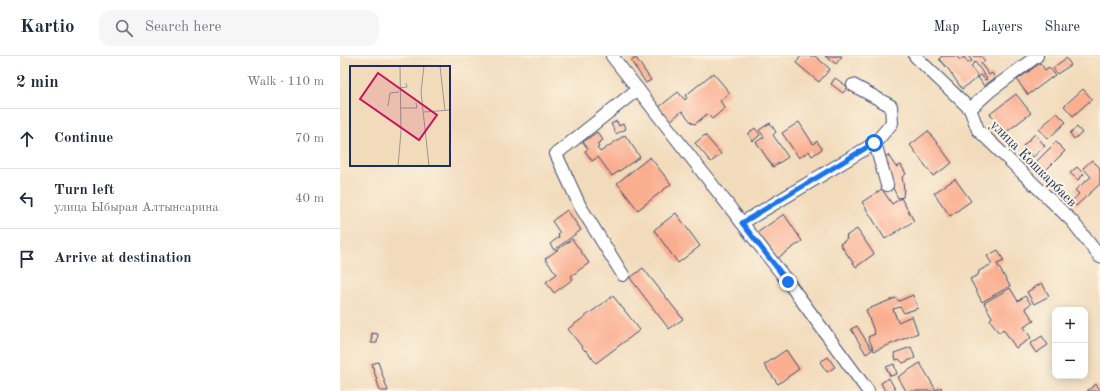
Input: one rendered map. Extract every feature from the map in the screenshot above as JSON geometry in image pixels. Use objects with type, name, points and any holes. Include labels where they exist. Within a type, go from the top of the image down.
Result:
[{"type":"street","points":[[612,56],[788,282],[868,391]]},
{"type":"street","name":"улица Кошкарбаев","points":[[915,56],[970,109],[978,130],[1072,221],[1100,257]]},
{"type":"street","points":[[970,109],[990,91],[1037,56]]},
{"type":"street","points":[[742,223],[874,143],[892,123],[891,106],[853,84]]},
{"type":"street","points":[[623,275],[580,206],[556,154],[638,89]]},
{"type":"street","points":[[874,143],[887,185]]},
{"type":"building","points":[[801,56],[815,56],[830,69],[819,82],[796,63]]},
{"type":"building","points":[[825,56],[842,56],[836,64]]},
{"type":"building","points":[[942,56],[956,56],[960,60],[964,57],[968,63],[972,61],[968,56],[981,56],[985,61],[981,64],[989,75],[992,73],[995,78],[984,86],[978,77],[962,89],[949,70],[939,59]],"holes":[[[975,62],[987,79],[985,80],[981,75],[978,77],[971,66]]]},
{"type":"building","points":[[636,58],[651,80],[646,83],[631,61]]},
{"type":"building","points":[[1066,58],[1071,65],[1057,74],[1053,68]]},
{"type":"building","points":[[1040,63],[1045,70],[1049,67],[1055,75],[1028,95],[1017,80]]},
{"type":"building","points":[[713,73],[730,93],[720,101],[725,108],[712,119],[707,114],[695,124],[692,123],[682,111],[669,122],[658,108],[678,92],[685,100],[687,98],[685,96]]},
{"type":"building","points":[[835,78],[848,87],[843,93],[831,84]]},
{"type":"building","points":[[1083,89],[1092,99],[1073,116],[1064,106]]},
{"type":"building","points":[[1016,94],[1031,113],[1005,133],[990,114]]},
{"type":"building","points":[[1057,113],[1066,122],[1048,139],[1039,129]]},
{"type":"building","points":[[617,121],[619,126],[623,124],[626,129],[616,134],[611,124]]},
{"type":"building","points":[[799,122],[813,144],[817,141],[822,149],[812,156],[809,151],[799,158],[782,133]]},
{"type":"building","points":[[770,123],[776,132],[773,135],[788,157],[773,167],[756,142],[764,137],[759,130]]},
{"type":"building","points":[[1077,127],[1082,133],[1074,139],[1070,133]]},
{"type":"building","points":[[755,128],[760,135],[753,141],[748,134]]},
{"type":"building","points":[[928,131],[952,163],[933,176],[910,145]]},
{"type":"building","points":[[597,132],[603,140],[597,144],[599,147],[597,148],[600,152],[625,135],[640,157],[612,176],[598,157],[592,161],[585,151],[588,149],[583,142]]},
{"type":"building","points":[[1035,134],[1045,146],[1033,157],[1023,146]]},
{"type":"building","points":[[705,135],[721,154],[711,162],[695,143]]},
{"type":"building","points":[[1056,142],[1065,151],[1044,172],[1035,163]]},
{"type":"building","points":[[888,155],[896,167],[901,165],[906,174],[902,177],[904,189],[903,197],[898,198],[890,182],[885,157]]},
{"type":"building","points":[[650,157],[671,184],[638,210],[617,183]]},
{"type":"building","points":[[1092,160],[1100,168],[1100,184],[1076,206],[1072,201],[1079,194],[1075,190],[1091,177],[1083,168]]},
{"type":"building","points":[[1077,167],[1084,174],[1078,180],[1070,173]]},
{"type":"building","points":[[955,179],[971,201],[950,216],[934,193]]},
{"type":"building","points":[[882,189],[892,204],[901,198],[914,221],[885,239],[862,202]]},
{"type":"building","points":[[567,210],[581,230],[554,250],[550,244],[559,237],[558,234],[560,233],[552,221]]},
{"type":"building","points":[[676,213],[700,246],[678,263],[654,230]]},
{"type":"building","points":[[784,214],[802,241],[775,260],[757,233]]},
{"type":"building","points":[[857,229],[874,254],[856,267],[840,244],[847,239],[846,236]]},
{"type":"building","points":[[572,239],[589,263],[571,276],[573,279],[554,293],[546,282],[557,274],[545,259]]},
{"type":"building","points":[[998,250],[1004,261],[997,264],[1010,286],[982,302],[970,279],[978,275],[979,271],[992,264],[987,256]]},
{"type":"building","points":[[643,268],[683,319],[669,329],[630,278]]},
{"type":"building","points":[[1042,283],[1049,296],[1034,304],[1027,292]]},
{"type":"building","points":[[1010,288],[1018,301],[1025,296],[1031,304],[1025,308],[1034,321],[1024,327],[1031,338],[1016,348],[1003,329],[999,333],[990,320],[992,317],[984,303]]},
{"type":"building","points":[[913,295],[918,308],[904,313],[900,307],[893,309],[898,322],[912,316],[918,333],[874,351],[868,337],[875,334],[866,310],[895,298],[899,301]]},
{"type":"building","points":[[613,296],[640,330],[596,363],[568,329]]},
{"type":"building","points":[[857,326],[872,350],[866,354],[851,329]]},
{"type":"building","points":[[372,333],[378,334],[377,343],[371,343]]},
{"type":"building","points":[[1042,336],[1048,345],[1036,353],[1030,344]]},
{"type":"building","points":[[911,347],[915,358],[903,363],[899,359],[896,360],[894,353]]},
{"type":"building","points":[[786,350],[799,369],[778,384],[764,365]]},
{"type":"building","points":[[828,357],[835,367],[827,372],[820,362]]},
{"type":"building","points":[[378,362],[388,391],[380,391],[372,364]]},
{"type":"building","points":[[920,363],[936,390],[941,387],[943,391],[906,391],[898,377]]},
{"type":"building","points":[[894,364],[897,374],[890,376],[886,367]]},
{"type":"building","points":[[889,378],[896,391],[885,391],[881,383]]},
{"type":"building","points":[[1096,384],[1100,391],[1087,391]]},
{"type":"route","points":[[788,282],[742,223],[874,143]]}]
